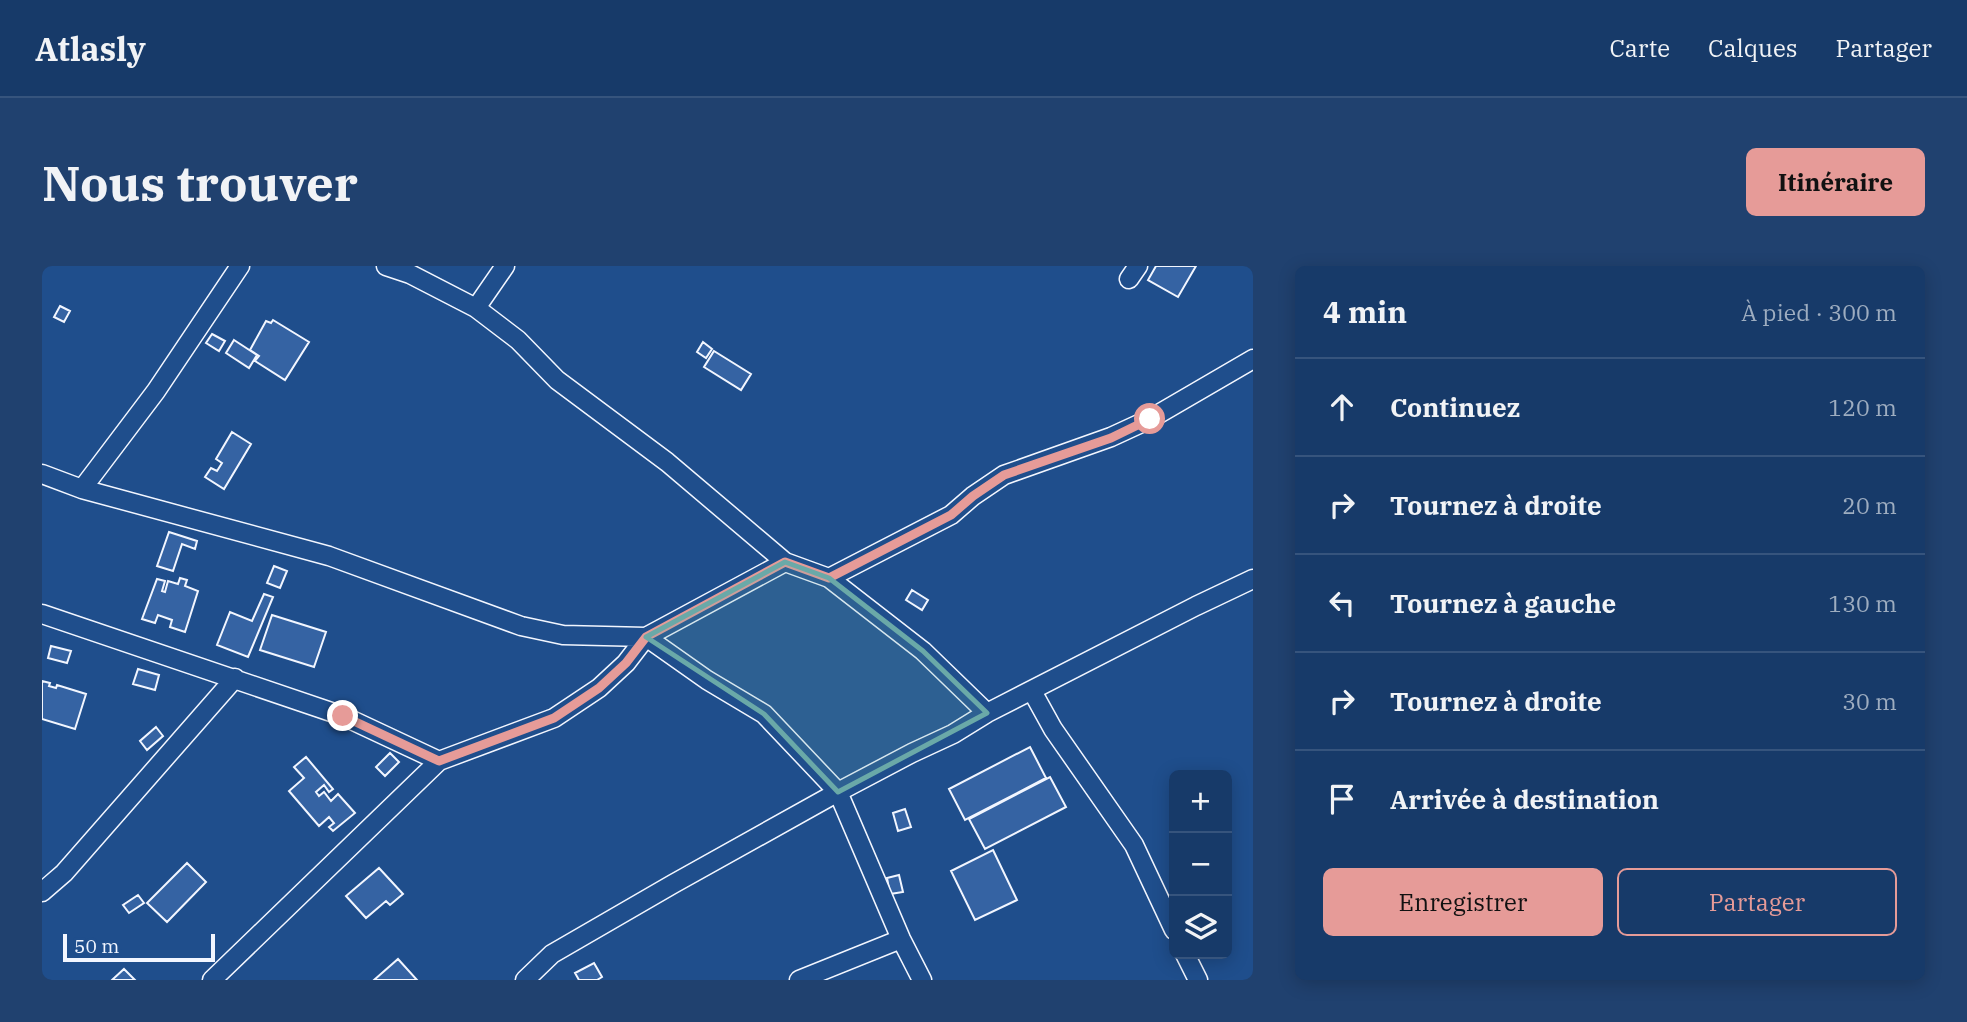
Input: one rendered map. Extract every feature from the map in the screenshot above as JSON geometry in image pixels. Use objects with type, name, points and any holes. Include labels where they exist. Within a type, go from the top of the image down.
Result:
[{"type":"street","points":[[82,489],[156,391],[240,266]]},
{"type":"street","points":[[386,266],[410,274],[476,308],[518,341],[557,380],[667,462],[785,562],[829,578],[923,651],[987,713]]},
{"type":"street","points":[[476,308],[505,266]]},
{"type":"street","points":[[829,578],[951,515],[1004,475],[1111,438],[1150,419],[1253,359]]},
{"type":"street","points":[[42,474],[82,489],[329,556],[521,626],[563,635],[646,637],[707,680],[764,714],[838,792],[901,939],[922,980]]},
{"type":"street","points":[[212,980],[439,761],[554,718],[599,688],[626,663],[646,637],[785,562]]},
{"type":"street","points":[[525,980],[552,954],[838,792],[953,734],[987,713],[1253,579]]},
{"type":"street","points":[[42,614],[343,716],[439,761]]},
{"type":"street","points":[[42,892],[64,873],[235,678]]},
{"type":"street","points":[[1032,691],[1053,729],[1134,845],[1169,919]]},
{"type":"street","points":[[799,980],[901,939]]},
{"type":"street","points":[[1188,959],[1198,980]]},
{"type":"highlighted area","points":[[785,562],[829,578],[923,651],[987,713],[838,792],[764,714],[646,637]]},
{"type":"building","points":[[1156,266],[1196,266],[1178,297],[1148,280]]},
{"type":"building","points":[[60,306],[70,311],[64,322],[54,317]]},
{"type":"building","points":[[273,320],[309,342],[285,380],[255,361],[259,356],[250,350],[266,321],[271,323]]},
{"type":"building","points":[[212,334],[225,341],[219,351],[206,343]]},
{"type":"building","points":[[234,340],[257,355],[249,368],[226,353]]},
{"type":"building","points":[[703,342],[712,349],[706,358],[697,352]]},
{"type":"building","points":[[714,351],[751,374],[741,390],[704,367]]},
{"type":"building","points":[[232,432],[251,444],[224,489],[205,477],[211,468],[217,471],[222,463],[216,459]]},
{"type":"building","points":[[169,532],[197,541],[195,549],[182,544],[173,571],[157,566]]},
{"type":"building","points":[[274,566],[287,571],[280,588],[267,583]]},
{"type":"building","points":[[180,578],[187,580],[185,586],[198,591],[185,632],[170,627],[172,620],[158,615],[155,623],[142,619],[157,579],[165,581],[162,591],[165,592],[168,581],[178,584]]},
{"type":"building","points":[[912,590],[928,600],[922,610],[906,600]]},
{"type":"building","points":[[264,594],[273,597],[248,657],[217,645],[230,612],[252,621]]},
{"type":"building","points":[[272,615],[326,632],[314,667],[260,650]]},
{"type":"building","points":[[51,646],[71,651],[67,663],[48,658]]},
{"type":"building","points":[[138,669],[159,675],[155,690],[133,684]]},
{"type":"building","points":[[42,681],[50,683],[49,686],[56,688],[57,685],[86,694],[75,729],[42,719]]},
{"type":"building","points":[[156,727],[163,736],[147,750],[140,741]]},
{"type":"building","points":[[1030,747],[1046,778],[965,820],[949,789]]},
{"type":"building","points":[[390,753],[399,762],[385,776],[376,767]]},
{"type":"building","points":[[306,757],[333,789],[329,792],[324,785],[316,792],[319,796],[324,792],[331,801],[338,794],[355,813],[333,831],[329,827],[334,823],[329,817],[319,826],[289,791],[304,778],[294,767]]},
{"type":"building","points":[[1050,777],[1066,807],[985,849],[969,819]]},
{"type":"building","points":[[905,809],[911,827],[898,831],[893,813]]},
{"type":"building","points":[[993,850],[1017,900],[975,920],[951,871]]},
{"type":"building","points":[[187,863],[206,882],[167,922],[147,903]]},
{"type":"building","points":[[379,868],[403,894],[390,905],[386,901],[366,918],[346,896]]},
{"type":"building","points":[[899,875],[903,892],[890,894],[887,878]]},
{"type":"building","points":[[138,895],[144,903],[129,913],[123,905]]},
{"type":"building","points":[[398,959],[417,980],[374,980]]},
{"type":"building","points":[[594,963],[602,977],[597,980],[579,980],[575,973]]},
{"type":"building","points":[[124,969],[135,980],[112,980]]},
{"type":"route","points":[[343,716],[439,761],[554,718],[599,688],[626,663],[646,637],[785,562],[829,578],[951,515],[1004,475],[1111,438],[1150,419]]}]
